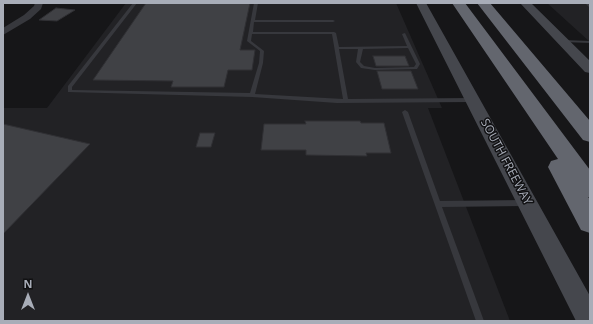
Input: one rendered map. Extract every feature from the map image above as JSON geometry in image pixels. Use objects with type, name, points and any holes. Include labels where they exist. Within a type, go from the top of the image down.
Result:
[{"type":"highway","points":[[458,3],[590,188]]},
{"type":"highway","points":[[483,3],[590,135]]},
{"type":"highway","points":[[485,41],[485,52],[568,181],[590,222]]},
{"type":"highway","points":[[569,109],[590,127]]},
{"type":"main road","name":"SOUTH FREEWAY","points":[[422,3],[590,321]]},
{"type":"main road","points":[[525,3],[590,69]]},
{"type":"street","points":[[3,32],[27,17],[40,3]]},
{"type":"lane","points":[[135,3],[70,87],[70,91],[252,95],[346,101],[473,100]]},
{"type":"lane","points":[[252,95],[261,63],[262,51],[249,41],[256,3]]},
{"type":"lane","points":[[587,3],[590,6]]},
{"type":"lane","points":[[253,21],[333,21]]},
{"type":"lane","points":[[251,33],[334,33],[346,101]]},
{"type":"lane","points":[[360,47],[358,62],[363,67],[415,68],[418,64],[404,34]]},
{"type":"lane","points":[[563,41],[590,42]]},
{"type":"lane","points":[[337,48],[410,47]]},
{"type":"lane","points":[[405,112],[480,321]]},
{"type":"lane","points":[[438,204],[528,203]]},
{"type":"shaded area","points":[[126,3],[396,3],[442,108],[428,108],[510,321],[3,321],[3,108],[47,108]]},
{"type":"shaded area","points":[[547,3],[590,3],[590,42]]},
{"type":"building","points":[[146,3],[250,3],[240,50],[255,50],[252,70],[228,70],[224,87],[171,87],[173,81],[93,80]]},
{"type":"building","points":[[56,8],[75,10],[57,21],[39,20]]},
{"type":"building","points":[[373,56],[405,56],[409,66],[376,66]]},
{"type":"building","points":[[377,71],[411,71],[418,89],[382,89]]},
{"type":"building","points":[[305,121],[360,121],[361,123],[384,123],[391,153],[366,153],[367,156],[306,155],[306,150],[261,150],[264,124],[306,124]]},
{"type":"building","points":[[3,124],[90,144],[3,234]]},
{"type":"building","points":[[200,133],[215,133],[211,147],[196,147]]}]
